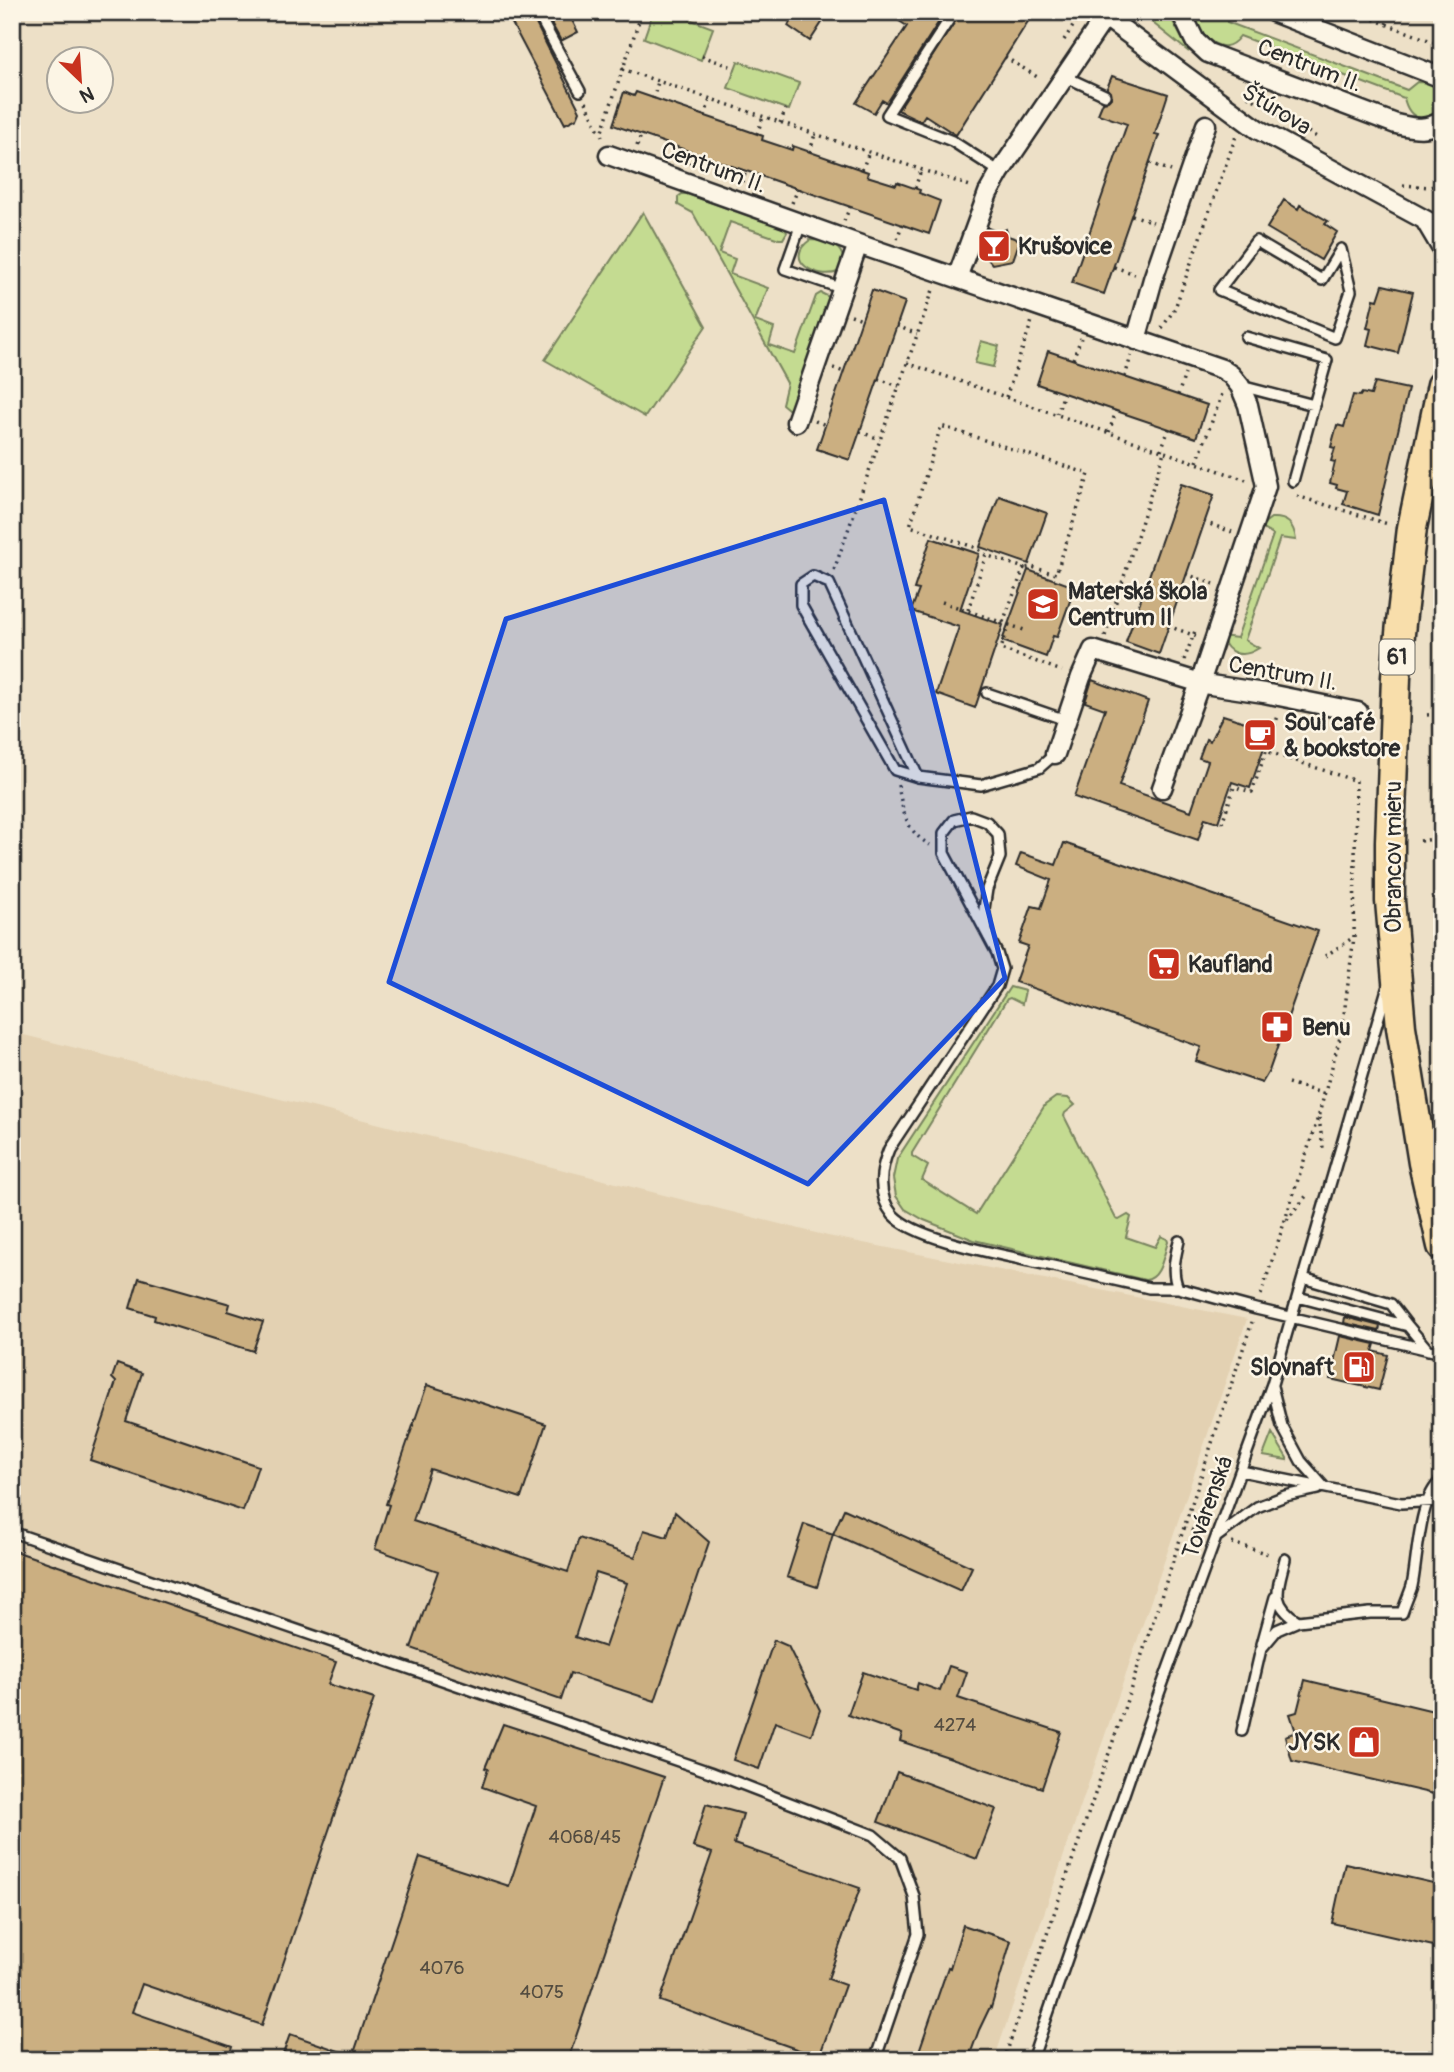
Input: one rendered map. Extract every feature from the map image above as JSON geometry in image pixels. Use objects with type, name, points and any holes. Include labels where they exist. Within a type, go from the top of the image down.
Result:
[{"type":"main road","name":"Obrancov mieru","points":[[1441,1237],[1410,1090],[1401,1027],[1391,901],[1390,842],[1397,665],[1412,528],[1442,385]]},
{"type":"street","name":"Centrum II.","points":[[1181,12],[1195,41],[1208,53],[1396,124],[1419,128],[1430,127],[1442,121]]},
{"type":"street","name":"Centrum II.","points":[[1273,12],[1442,78]]},
{"type":"street","points":[[957,278],[988,193],[1102,15]]},
{"type":"street","name":"Štúrova","points":[[1102,15],[1257,129],[1442,229]]},
{"type":"street","points":[[1136,340],[1153,279],[1206,125]]},
{"type":"street","name":"Centrum II.","points":[[609,155],[681,175],[802,224],[1222,369],[1231,375],[1231,387]]},
{"type":"street","points":[[1405,208],[1442,212]]},
{"type":"street","points":[[1424,219],[1442,248]]},
{"type":"street","points":[[796,422],[858,244]]},
{"type":"street","points":[[1231,387],[1248,405],[1266,486]]},
{"type":"street","name":"Centrum II.","points":[[1162,789],[1266,486]]},
{"type":"street","points":[[1055,754],[1081,677],[1093,650],[1100,652]]},
{"type":"street","name":"Centrum II.","points":[[1100,652],[1200,683],[1358,712]]},
{"type":"lane","points":[[537,12],[580,91]]},
{"type":"lane","points":[[954,12],[887,115],[952,141],[1000,172]]},
{"type":"lane","points":[[1064,76],[1105,95]]},
{"type":"lane","points":[[802,224],[785,269],[843,289]]},
{"type":"lane","points":[[1256,241],[1322,280],[1341,249],[1351,291],[1335,338],[1219,290],[1256,241]]},
{"type":"lane","points":[[1246,337],[1327,360],[1293,481]]},
{"type":"lane","points":[[1231,387],[1314,405]]},
{"type":"lane","points":[[918,777],[829,583],[813,576],[801,584],[801,605],[895,769],[918,777],[981,785],[1039,768],[1055,754]]},
{"type":"lane","points":[[987,692],[1066,720]]},
{"type":"lane","points":[[988,936],[984,909],[987,889],[1000,857],[998,834],[987,822],[971,816],[954,820],[944,833],[944,853],[997,953],[1002,969],[997,986],[889,1149],[882,1165],[881,1181],[885,1200],[895,1217],[913,1228],[967,1246],[1149,1288],[1178,1289],[1442,1353]]},
{"type":"lane","name":"Továrenská","points":[[1032,2060],[1153,1710],[1272,1384],[1395,960]]},
{"type":"lane","points":[[1178,1289],[1174,1264],[1180,1241]]},
{"type":"lane","points":[[1303,1279],[1391,1304],[1429,1351]]},
{"type":"lane","points":[[1298,1297],[1408,1326]]},
{"type":"lane","points":[[1272,1384],[1282,1426],[1301,1461],[1324,1488]]},
{"type":"lane","points":[[1241,1471],[1401,1503],[1442,1501]]},
{"type":"lane","points":[[1261,1649],[1277,1630],[1298,1621],[1370,1613],[1402,1613],[1411,1588],[1426,1502],[1437,1483],[1442,1480]]},
{"type":"lane","points":[[1217,1537],[1257,1507],[1285,1496],[1324,1488]]},
{"type":"lane","points":[[12,1532],[710,1772],[873,1835],[900,1858],[914,1896],[918,1934],[875,2060]]},
{"type":"lane","points":[[1242,1731],[1285,1559]]},
{"type":"lane","points":[[1277,1590],[1279,1604],[1287,1614],[1298,1621]]},
{"type":"path","points":[[601,134],[642,12]]},
{"type":"path","points":[[1063,12],[1077,21]]},
{"type":"path","points":[[1353,12],[1442,45]]},
{"type":"path","points":[[1387,24],[1389,14]]},
{"type":"path","points":[[702,56],[735,68]]},
{"type":"path","points":[[1006,57],[1039,78]]},
{"type":"path","points":[[622,69],[988,193]]},
{"type":"path","points":[[653,99],[659,82]]},
{"type":"path","points":[[580,91],[609,155]]},
{"type":"path","points":[[1244,94],[1324,142]]},
{"type":"path","points":[[705,116],[710,99]]},
{"type":"path","points":[[780,123],[786,109]]},
{"type":"path","points":[[757,134],[763,117]]},
{"type":"path","points":[[1157,336],[1175,308],[1242,118]]},
{"type":"path","points":[[810,152],[816,134]]},
{"type":"path","points":[[862,170],[869,152]]},
{"type":"path","points":[[681,175],[693,153]]},
{"type":"path","points":[[915,188],[921,170]]},
{"type":"path","points":[[740,189],[746,171]]},
{"type":"path","points":[[1393,182],[1420,187],[1442,184]]},
{"type":"path","points":[[791,207],[798,189]]},
{"type":"path","points":[[843,226],[850,207]]},
{"type":"path","points":[[1006,397],[1037,306]]},
{"type":"path","points":[[897,326],[917,334]]},
{"type":"path","points":[[907,363],[1197,463],[1388,524]]},
{"type":"path","points":[[878,379],[899,386]]},
{"type":"path","points":[[1197,463],[1231,387]]},
{"type":"path","points":[[1057,414],[1064,393]]},
{"type":"path","points":[[1109,432],[1116,411]]},
{"type":"path","points":[[941,426],[1089,474],[1056,575],[1032,567],[1024,568],[986,555],[977,548],[910,526],[941,426]]},
{"type":"path","points":[[1100,652],[1168,429]]},
{"type":"path","points":[[860,432],[880,439]]},
{"type":"path","points":[[1204,522],[1249,537]]},
{"type":"path","points":[[968,610],[986,555]]},
{"type":"path","points":[[1003,622],[1024,568]]},
{"type":"path","points":[[1186,574],[1231,591]]},
{"type":"path","points":[[942,602],[1027,631]]},
{"type":"path","points":[[1152,668],[1185,660],[1198,622]]},
{"type":"path","points":[[1009,624],[1001,649],[1081,677]]},
{"type":"path","points":[[1168,626],[1214,642]]},
{"type":"path","points":[[1222,823],[1234,787],[1252,792],[1284,697]]},
{"type":"path","points":[[1427,715],[1442,714]]},
{"type":"path","points":[[1004,2060],[1286,1222],[1342,1030],[1354,937],[1356,781],[1266,751]]},
{"type":"path","points":[[894,766],[905,818],[916,838],[944,853]]},
{"type":"path","points":[[1420,841],[1435,839],[1442,842]]},
{"type":"path","points":[[1325,956],[1354,937]]},
{"type":"path","points":[[1288,1083],[1325,1094]]},
{"type":"path","points":[[1319,1114],[1323,1148]]},
{"type":"path","points":[[1286,1222],[1307,1195]]},
{"type":"path","points":[[1184,1528],[1204,1534]]},
{"type":"path","points":[[1235,1544],[1259,1552]]},
{"type":"highlighted area","points":[[884,500],[1005,978],[808,1184],[389,982],[506,619]]},
{"type":"shaded area","points":[[12,1032],[828,1236],[1247,1319],[994,2060],[12,2060]]},
{"type":"green space","points":[[653,12],[670,12],[713,28],[701,60],[644,38]]},
{"type":"green space","points":[[1139,12],[1168,12],[1189,52]]},
{"type":"green space","points":[[1189,12],[1227,12],[1227,22],[1407,90],[1417,82],[1435,83],[1441,91],[1442,107],[1430,117],[1419,118],[1410,111],[1404,98],[1240,36],[1225,46],[1217,45],[1204,35]]},
{"type":"green space","points":[[738,61],[799,83],[789,110],[728,88]]},
{"type":"green space","points":[[682,194],[784,228],[787,232],[783,239],[779,239],[730,222],[719,253],[735,259],[730,274],[768,288],[755,321],[774,328],[769,345],[795,354],[816,296],[821,293],[829,297],[830,304],[791,409],[782,404],[787,383],[693,213],[678,205],[678,197]]},
{"type":"green space","points":[[643,212],[706,326],[645,417],[545,360]]},
{"type":"green space","points":[[810,240],[827,242],[840,251],[844,262],[838,272],[821,273],[806,267],[800,255],[802,247]]},
{"type":"green space","points":[[981,341],[999,346],[993,367],[975,363]]},
{"type":"green space","points":[[1271,518],[1289,523],[1296,540],[1280,538],[1245,640],[1259,648],[1247,653],[1236,653],[1227,647],[1221,636],[1237,638],[1273,535],[1259,527]]},
{"type":"green space","points":[[1010,987],[1025,991],[1022,1004],[1007,999],[912,1153],[912,1156],[928,1166],[922,1180],[976,1214],[1045,1105],[1056,1097],[1068,1098],[1075,1105],[1064,1116],[1116,1219],[1128,1215],[1131,1217],[1126,1237],[1155,1247],[1161,1236],[1167,1239],[1161,1266],[1150,1279],[974,1240],[924,1220],[905,1209],[896,1196],[893,1178],[897,1159]]},
{"type":"green space","points":[[1272,1433],[1287,1458],[1287,1460],[1263,1456]]},
{"type":"building","points":[[506,12],[530,12],[580,111],[577,118],[565,124]]},
{"type":"building","points":[[545,12],[568,12],[578,32],[561,41]]},
{"type":"building","points":[[775,12],[816,12],[825,18],[810,41],[788,26],[790,22]]},
{"type":"building","points":[[885,12],[945,12],[887,103],[882,100],[874,113],[856,103],[907,26]]},
{"type":"building","points":[[961,12],[1034,12],[956,135],[925,115],[921,121],[898,110]]},
{"type":"building","points":[[1112,76],[1168,94],[1155,134],[1159,135],[1104,294],[1072,283],[1127,124],[1098,114],[1103,102],[1112,97],[1107,88]]},
{"type":"building","points":[[624,92],[634,96],[636,92],[763,136],[762,140],[792,150],[793,146],[868,172],[867,176],[920,190],[919,193],[940,201],[929,234],[613,125]]},
{"type":"building","points":[[1284,200],[1298,209],[1300,205],[1328,221],[1325,224],[1337,232],[1321,260],[1267,228]]},
{"type":"building","points":[[988,228],[1000,233],[1006,229],[1008,236],[1020,240],[1013,260],[992,264],[981,251]]},
{"type":"building","points":[[1383,285],[1413,292],[1398,353],[1367,345],[1371,329],[1367,328],[1374,299],[1378,300]]},
{"type":"building","points":[[872,290],[905,302],[850,460],[817,449]]},
{"type":"building","points":[[1048,351],[1207,405],[1196,438],[1037,384]]},
{"type":"building","points":[[1375,382],[1408,389],[1378,515],[1343,504],[1347,491],[1330,483],[1335,462],[1331,461],[1335,448],[1331,447],[1337,425],[1344,427],[1353,395],[1371,395]]},
{"type":"building","points":[[1181,484],[1214,495],[1159,654],[1126,642]]},
{"type":"building","points":[[999,496],[1047,513],[1029,564],[980,547]]},
{"type":"building","points":[[931,538],[979,554],[960,610],[1003,625],[975,708],[936,694],[959,627],[911,611],[919,590],[914,589]]},
{"type":"building","name":"Materská škola Centrum II","points":[[1028,570],[1075,587],[1057,637],[1053,636],[1046,657],[1002,641]]},
{"type":"building","points":[[1092,680],[1148,701],[1119,786],[1191,811],[1208,761],[1199,758],[1206,739],[1210,741],[1223,715],[1270,730],[1250,788],[1232,782],[1218,822],[1205,818],[1198,840],[1074,797],[1105,709],[1085,702]]},
{"type":"building","name":"Kaufland","points":[[1064,843],[1318,931],[1269,1071],[1262,1083],[1196,1061],[1201,1047],[1015,982],[1028,946],[1019,943],[1032,906],[1041,908],[1051,880],[1016,866],[1021,853],[1056,865]]},
{"type":"building","points":[[139,1278],[230,1304],[228,1311],[263,1322],[253,1351],[154,1320],[155,1316],[130,1308]]},
{"type":"building","points":[[1345,1317],[1380,1326],[1379,1331],[1344,1323]]},
{"type":"building","name":"Slovnaft","points":[[1340,1336],[1375,1344],[1373,1351],[1388,1355],[1379,1390],[1330,1379]]},
{"type":"building","points":[[117,1364],[142,1373],[126,1421],[258,1466],[243,1511],[90,1460],[116,1382],[112,1378]]},
{"type":"building","points":[[427,1385],[546,1424],[521,1498],[430,1469],[413,1521],[568,1572],[579,1538],[635,1557],[644,1530],[667,1537],[675,1512],[709,1542],[655,1701],[570,1673],[561,1700],[411,1648],[438,1571],[375,1549],[389,1505],[386,1504]],"holes":[[[596,1573],[627,1583],[605,1647],[575,1637]]]},
{"type":"building","points":[[844,1509],[972,1567],[961,1591],[833,1534]]},
{"type":"building","points":[[804,1524],[833,1534],[817,1587],[787,1577]]},
{"type":"building","points":[[12,1550],[336,1662],[328,1684],[374,1699],[262,2025],[142,1984],[132,2012],[232,2047],[228,2060],[12,2060]]},
{"type":"building","points":[[774,1640],[788,1646],[820,1710],[811,1735],[775,1722],[759,1769],[733,1760]]},
{"type":"building","points":[[949,1666],[967,1672],[958,1698],[1061,1732],[1042,1788],[900,1741],[902,1734],[848,1715],[863,1672],[916,1690],[918,1683],[940,1691]]},
{"type":"building","name":"JYSK","points":[[1305,1680],[1442,1713],[1442,1796],[1292,1761],[1285,1736],[1296,1732],[1290,1714],[1297,1712]]},
{"type":"building","points":[[503,1724],[664,1777],[568,2060],[281,2060],[290,2034],[353,2056],[420,1857],[509,1886],[536,1806],[482,1787],[488,1769],[485,1768]]},
{"type":"building","points":[[897,1772],[996,1809],[977,1859],[878,1822]]},
{"type":"building","points":[[706,1804],[743,1814],[734,1844],[860,1888],[828,1979],[845,1985],[819,2057],[660,2001],[712,1853],[693,1847]]},
{"type":"building","points":[[1345,1863],[1442,1885],[1442,1948],[1332,1923]]},
{"type":"building","points":[[963,1925],[1011,1941],[991,2008],[968,2060],[937,2060],[918,2054]]},
{"type":"place","name":"Krušovice","points":[[994,246]]},
{"type":"place","name":"Materská škola Centrum II","points":[[1043,604]]},
{"type":"place","name":"Soul café & bookstore","points":[[1260,735]]},
{"type":"place","name":"Kaufland","points":[[1164,964]]},
{"type":"place","name":"Benu","points":[[1277,1027]]},
{"type":"place","name":"Slovnaft","points":[[1359,1367]]},
{"type":"place","name":"JYSK","points":[[1364,1742]]}]
